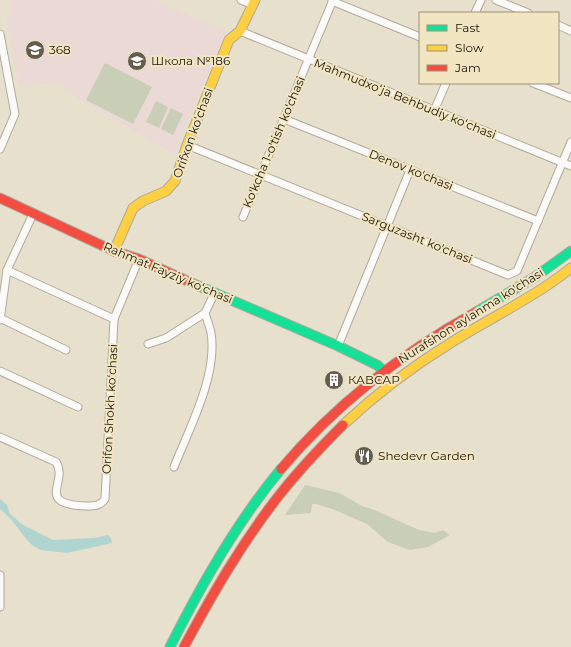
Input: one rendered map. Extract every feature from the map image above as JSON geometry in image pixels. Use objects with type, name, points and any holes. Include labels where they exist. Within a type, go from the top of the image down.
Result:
[{"type":"main road","name":"Orifxon koʻchasi","points":[[114,251],[133,208],[143,201],[166,191],[173,185],[187,145],[229,40],[240,31],[254,3]]},
{"type":"main road","name":"Rahmat Fayziy koʻchasi","points":[[0,198],[114,251],[139,259],[338,346],[384,371]]},
{"type":"main road","name":"Nurafshon aylanma ko'chasi","points":[[170,647],[197,595],[227,544],[257,500],[281,470],[335,413],[384,371],[441,332],[520,287],[571,251]]},
{"type":"main road","points":[[551,266],[559,269],[559,277]]},
{"type":"main road","name":"Nurafshon aylanma ko'chasi","points":[[184,647],[208,601],[269,506],[335,432],[398,378],[446,346],[528,299],[571,268]]},
{"type":"main road","points":[[281,470],[283,478],[288,480],[292,479]]},
{"type":"main road","points":[[197,595],[204,595],[208,601]]},
{"type":"street","points":[[241,0],[254,3]]},
{"type":"street","points":[[332,0],[419,37]]},
{"type":"street","name":"Ko'kcha 1-o'tish ko'chasi","points":[[243,217],[309,60],[332,0]]},
{"type":"street","points":[[475,12],[481,0]]},
{"type":"street","points":[[496,0],[526,12]]},
{"type":"street","points":[[559,26],[571,31]]},
{"type":"street","name":"Mahmudxoʻja Behbudiy koʻchasi","points":[[240,31],[434,112],[571,166]]},
{"type":"street","points":[[0,34],[15,114],[0,150]]},
{"type":"street","points":[[434,112],[446,84]]},
{"type":"street","points":[[536,84],[571,98]]},
{"type":"street","name":"Denov ko'chasi","points":[[284,119],[538,221]]},
{"type":"street","name":"Sarguzasht ko'chasi","points":[[187,145],[508,275],[517,271],[571,142]]},
{"type":"street","points":[[338,346],[410,170]]},
{"type":"street","points":[[33,214],[7,270],[0,319],[66,350]]},
{"type":"street","name":"Orifon Shokh koʻchasi","points":[[0,437],[56,462],[58,466],[56,494],[61,501],[68,505],[96,506],[102,503],[105,499],[114,319],[139,259]]},
{"type":"street","points":[[7,270],[114,319]]},
{"type":"street","points":[[148,344],[166,338],[205,313],[215,292]]},
{"type":"street","points":[[174,467],[208,381],[211,357],[211,334],[205,313]]},
{"type":"street","points":[[0,371],[78,407]]},
{"type":"street","points":[[0,575],[0,606]]},
{"type":"shaded area","name":"Школа №186","points":[[10,0],[153,0],[226,31],[174,154],[65,91],[64,83],[19,85],[6,17],[10,11]]},
{"type":"green space","points":[[105,63],[152,87],[133,124],[86,100]]},
{"type":"green space","points":[[156,101],[168,107],[159,128],[146,122]]},
{"type":"green space","points":[[171,108],[183,114],[173,135],[161,129]]},
{"type":"green space","points":[[305,485],[339,493],[362,506],[419,530],[434,533],[443,530],[450,535],[428,547],[410,550],[388,542],[367,524],[335,510],[316,504],[312,504],[311,513],[285,515]]},
{"type":"water","points":[[0,499],[7,505],[10,514],[23,525],[53,540],[94,538],[108,535],[111,538],[112,543],[67,553],[41,550],[33,546],[27,540],[10,518],[0,509]]},
{"type":"traffic: fast","points":[[476,312],[535,277],[571,251]]},
{"type":"traffic: fast","points":[[194,284],[338,346],[377,365],[384,371]]},
{"type":"traffic: fast","points":[[170,647],[220,555],[249,511],[281,469]]},
{"type":"traffic: slow","points":[[114,251],[133,208],[143,201],[166,191],[175,181],[187,145],[229,40],[240,31],[255,0]]},
{"type":"traffic: slow","points":[[343,425],[382,391],[437,351],[542,289],[571,268]]},
{"type":"traffic: jam","points":[[0,198],[114,251],[139,259],[194,284]]},
{"type":"traffic: jam","points":[[281,469],[324,423],[371,382],[422,345],[476,312]]},
{"type":"traffic: jam","points":[[184,647],[229,568],[267,511],[303,467],[343,425]]},
{"type":"place","name":"368","points":[[35,50]]},
{"type":"place","name":"Школа №186","points":[[137,61]]},
{"type":"place","name":"КАВСАР","points":[[334,380]]},
{"type":"place","name":"Shedevr Garden","points":[[364,456]]}]
